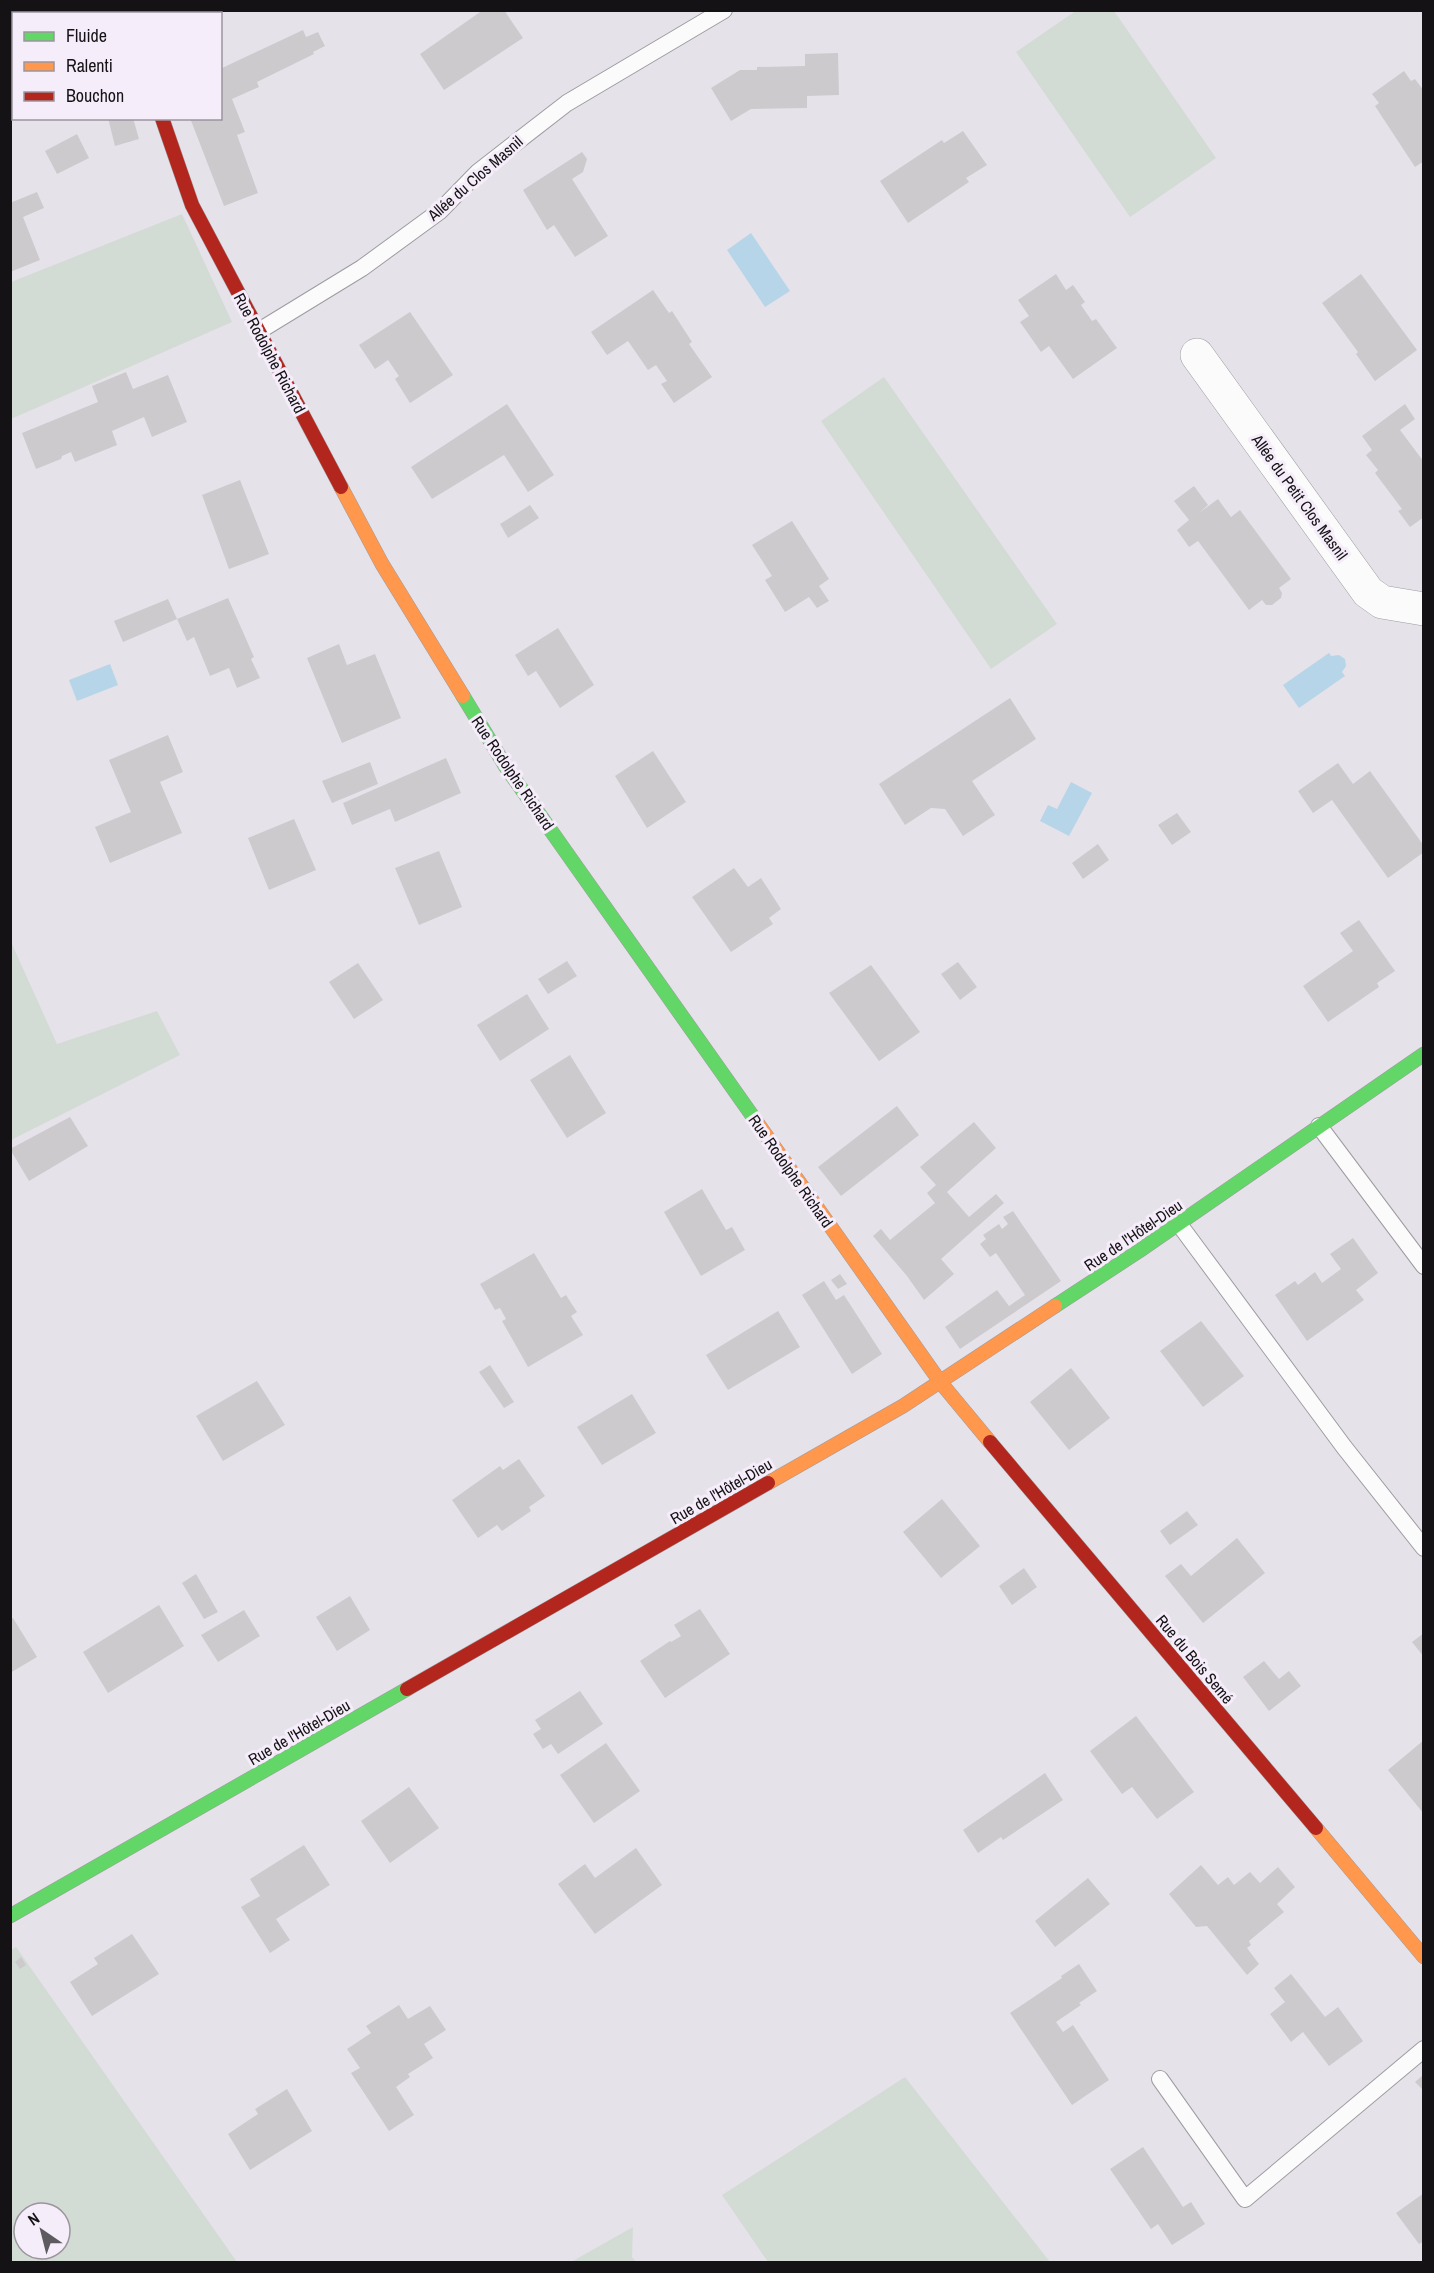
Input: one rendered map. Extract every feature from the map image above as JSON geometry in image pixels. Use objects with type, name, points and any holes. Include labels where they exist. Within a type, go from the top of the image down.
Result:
[{"type":"street","name":"Rue Rodolphe Richard","points":[[163,120],[192,205],[382,564],[506,767],[941,1383]]},
{"type":"street","name":"Allée du Petit Clos Masnil","points":[[1197,355],[1368,592],[1382,602],[1424,609]]},
{"type":"street","name":"Rue de l'Hôtel-Dieu","points":[[10,1916],[941,1383],[1179,1224],[1424,1054]]},
{"type":"street","name":"Rue du Bois Semé","points":[[941,1383],[1424,1957]]},
{"type":"lane","name":"Allée du Clos Masnil","points":[[259,331],[362,268],[440,211],[478,172],[567,103],[724,10]]},
{"type":"lane","points":[[1319,1126],[1424,1266]]},
{"type":"lane","points":[[1179,1224],[1344,1447],[1424,1548]]},
{"type":"lane","points":[[1160,2079],[1245,2199],[1424,2049]]},
{"type":"shaded area","points":[[1077,10],[1114,11],[1216,158],[1130,217],[1016,52]]},
{"type":"shaded area","points":[[182,214],[232,322],[11,419],[11,282]]},
{"type":"shaded area","points":[[884,377],[1057,624],[991,669],[821,421]]},
{"type":"shaded area","points":[[11,942],[57,1044],[157,1011],[180,1055],[11,1140]]},
{"type":"shaded area","points":[[16,1947],[237,2262],[11,2262],[10,1951]]},
{"type":"shaded area","points":[[905,2077],[1050,2262],[768,2262],[722,2195]]},
{"type":"shaded area","points":[[633,2227],[632,2257],[636,2262],[571,2262]]},
{"type":"water","points":[[751,233],[790,291],[765,307],[727,250]]},
{"type":"water","points":[[1329,653],[1331,656],[1339,655],[1345,659],[1346,666],[1342,672],[1345,676],[1299,708],[1283,685]]},
{"type":"water","points":[[110,664],[118,685],[77,701],[69,680]]},
{"type":"water","points":[[1071,782],[1092,793],[1069,836],[1040,821],[1048,805],[1057,809]]},
{"type":"building","points":[[147,10],[196,10],[196,12],[148,12]]},
{"type":"building","points":[[483,10],[504,10],[523,38],[444,90],[420,54]]},
{"type":"building","points":[[303,30],[306,37],[318,32],[325,46],[313,52],[314,54],[257,82],[259,87],[232,99],[245,132],[237,135],[258,193],[224,206],[191,120],[222,120],[222,68]]},
{"type":"building","points":[[838,53],[839,95],[807,96],[807,108],[751,109],[731,121],[711,88],[740,70],[757,70],[757,67],[805,66],[805,54]]},
{"type":"building","points":[[1404,71],[1411,81],[1415,79],[1424,91],[1424,161],[1415,167],[1375,106],[1379,103],[1372,94]]},
{"type":"building","points":[[12,76],[11,103],[10,77]]},
{"type":"building","points":[[108,120],[134,120],[139,139],[115,146]]},
{"type":"building","points":[[963,131],[987,165],[966,178],[969,182],[908,223],[880,181],[942,140],[944,143]]},
{"type":"building","points":[[77,134],[89,158],[57,174],[45,151]]},
{"type":"building","points":[[582,152],[587,159],[583,172],[572,179],[608,236],[575,257],[554,225],[547,230],[523,190]]},
{"type":"building","points":[[37,192],[44,208],[23,217],[40,260],[10,272],[10,203]]},
{"type":"building","points":[[1056,274],[1066,290],[1073,285],[1085,302],[1081,305],[1092,321],[1096,319],[1117,348],[1073,379],[1049,346],[1041,352],[1020,322],[1029,316],[1018,300]]},
{"type":"building","points":[[1361,274],[1417,350],[1375,381],[1356,354],[1358,352],[1322,303]]},
{"type":"building","points":[[653,290],[669,313],[672,311],[692,342],[689,344],[712,377],[674,403],[661,384],[667,381],[656,365],[648,370],[628,341],[607,355],[591,332]]},
{"type":"building","points":[[410,312],[453,375],[410,403],[395,379],[399,376],[388,360],[375,369],[359,345]]},
{"type":"building","points":[[126,372],[133,389],[168,375],[187,422],[152,437],[144,417],[112,431],[117,445],[75,462],[71,452],[62,456],[61,459],[36,469],[22,433],[98,402],[92,386]]},
{"type":"building","points":[[507,404],[554,475],[528,492],[504,455],[432,499],[411,467]]},
{"type":"building","points":[[1405,404],[1415,419],[1400,430],[1424,462],[1424,517],[1410,527],[1398,511],[1402,509],[1375,473],[1378,470],[1366,455],[1372,450],[1362,436]]},
{"type":"building","points":[[240,480],[269,554],[229,569],[202,495]]},
{"type":"building","points":[[1194,486],[1208,505],[1199,513],[1218,499],[1231,517],[1240,510],[1291,579],[1279,588],[1282,593],[1281,598],[1272,605],[1266,605],[1262,600],[1249,610],[1198,541],[1189,547],[1177,530],[1189,520],[1174,501]]},
{"type":"building","points":[[530,505],[539,518],[508,538],[500,524]]},
{"type":"building","points":[[792,521],[829,579],[819,586],[829,601],[817,608],[809,597],[785,612],[765,580],[772,576],[752,545]]},
{"type":"building","points":[[228,598],[254,657],[251,659],[260,678],[237,688],[229,668],[210,676],[194,637],[187,641],[177,619]]},
{"type":"building","points":[[168,599],[177,619],[123,642],[114,621]]},
{"type":"building","points":[[558,628],[594,685],[560,708],[536,671],[528,676],[515,655]]},
{"type":"building","points":[[339,644],[347,665],[375,654],[401,718],[342,743],[307,658]]},
{"type":"building","points":[[1010,698],[1036,739],[972,781],[995,815],[963,836],[945,809],[931,808],[905,825],[879,784]]},
{"type":"building","points":[[168,735],[183,772],[160,782],[182,833],[110,863],[95,827],[131,812],[109,760]]},
{"type":"building","points":[[653,751],[686,802],[647,828],[615,776]]},
{"type":"building","points":[[446,758],[461,793],[395,822],[390,809],[352,825],[343,803]]},
{"type":"building","points":[[370,762],[378,784],[332,803],[322,781]]},
{"type":"building","points":[[1338,763],[1353,784],[1370,771],[1424,846],[1424,852],[1388,878],[1332,800],[1313,813],[1298,791]]},
{"type":"building","points":[[1177,813],[1191,832],[1172,845],[1158,825]]},
{"type":"building","points":[[294,819],[316,870],[269,890],[248,838]]},
{"type":"building","points":[[1098,844],[1109,860],[1083,879],[1072,863]]},
{"type":"building","points":[[439,851],[462,907],[419,925],[395,868]]},
{"type":"building","points":[[734,868],[748,887],[761,878],[781,909],[769,918],[773,924],[731,952],[692,897]]},
{"type":"building","points":[[1359,920],[1395,971],[1377,983],[1379,987],[1328,1022],[1303,986],[1353,951],[1340,933]]},
{"type":"building","points":[[567,961],[577,976],[548,994],[538,979]]},
{"type":"building","points":[[958,962],[977,987],[960,1000],[941,974]]},
{"type":"building","points":[[358,963],[383,1000],[354,1019],[329,982]]},
{"type":"building","points":[[871,965],[920,1032],[879,1061],[829,993]]},
{"type":"building","points":[[527,994],[549,1029],[500,1061],[477,1025]]},
{"type":"building","points":[[570,1055],[606,1113],[567,1138],[530,1080]]},
{"type":"building","points":[[897,1106],[919,1135],[841,1196],[818,1167]]},
{"type":"building","points":[[70,1117],[88,1146],[29,1181],[10,1149]]},
{"type":"building","points":[[974,1122],[996,1148],[947,1192],[969,1217],[996,1194],[1004,1203],[941,1259],[954,1274],[924,1300],[873,1236],[881,1229],[890,1240],[935,1203],[927,1193],[936,1185],[920,1167]]},
{"type":"building","points":[[702,1189],[726,1230],[732,1227],[745,1250],[701,1276],[664,1212]]},
{"type":"building","points":[[1013,1211],[1061,1281],[960,1349],[945,1327],[997,1290],[1009,1306],[1025,1295],[996,1253],[990,1257],[980,1244],[986,1239],[983,1235],[999,1224],[1002,1229],[1008,1224],[1003,1217]]},
{"type":"building","points":[[1353,1238],[1378,1273],[1356,1290],[1364,1300],[1307,1341],[1275,1295],[1295,1281],[1298,1285],[1315,1272],[1322,1283],[1341,1269],[1330,1254]]},
{"type":"building","points":[[534,1253],[561,1298],[566,1295],[577,1312],[571,1316],[583,1335],[528,1367],[502,1321],[506,1319],[500,1308],[495,1310],[480,1284]]},
{"type":"building","points":[[840,1274],[847,1284],[838,1289],[831,1280]]},
{"type":"building","points":[[824,1281],[836,1300],[844,1295],[882,1354],[852,1374],[802,1295]]},
{"type":"building","points":[[778,1311],[800,1347],[728,1390],[706,1355]]},
{"type":"building","points":[[1201,1321],[1244,1376],[1203,1407],[1160,1351]]},
{"type":"building","points":[[490,1365],[514,1402],[504,1408],[479,1372]]},
{"type":"building","points":[[1071,1368],[1110,1418],[1069,1450],[1030,1402]]},
{"type":"building","points":[[257,1381],[285,1425],[223,1461],[196,1416]]},
{"type":"building","points":[[632,1394],[656,1433],[602,1465],[577,1427]]},
{"type":"building","points":[[519,1459],[545,1496],[529,1507],[531,1511],[502,1531],[497,1525],[478,1538],[452,1500],[500,1466],[503,1470]]},
{"type":"building","points":[[942,1499],[980,1546],[941,1578],[903,1532]]},
{"type":"building","points":[[1187,1511],[1198,1525],[1170,1545],[1160,1531]]},
{"type":"building","points":[[1237,1538],[1265,1573],[1203,1623],[1165,1576],[1181,1564],[1191,1576]]},
{"type":"building","points":[[1024,1568],[1037,1587],[1012,1605],[999,1586]]},
{"type":"building","points":[[196,1574],[218,1612],[204,1619],[182,1583]]},
{"type":"building","points":[[350,1596],[370,1630],[337,1651],[316,1617]]},
{"type":"building","points":[[159,1605],[184,1646],[108,1693],[83,1652]]},
{"type":"building","points":[[700,1609],[730,1654],[665,1698],[640,1661],[681,1636],[674,1625]]},
{"type":"building","points":[[244,1610],[260,1636],[218,1662],[201,1635]]},
{"type":"building","points":[[13,1618],[37,1657],[10,1673],[10,1619]]},
{"type":"building","points":[[1424,1633],[1424,1657],[1412,1642]]},
{"type":"building","points":[[1264,1661],[1279,1679],[1289,1671],[1301,1686],[1269,1711],[1243,1677]]},
{"type":"building","points":[[580,1691],[603,1724],[558,1754],[551,1744],[543,1749],[533,1734],[541,1729],[535,1720]]},
{"type":"building","points":[[1136,1716],[1194,1792],[1157,1819],[1132,1787],[1122,1794],[1090,1751]]},
{"type":"building","points":[[1424,1740],[1424,1814],[1388,1770]]},
{"type":"building","points":[[606,1743],[640,1791],[594,1823],[560,1775]]},
{"type":"building","points":[[1045,1773],[1063,1800],[1003,1840],[1001,1837],[978,1853],[963,1830]]},
{"type":"building","points":[[409,1787],[439,1828],[390,1863],[361,1821]]},
{"type":"building","points":[[304,1845],[330,1885],[276,1919],[290,1940],[270,1953],[241,1907],[260,1896],[250,1879]]},
{"type":"building","points":[[636,1848],[662,1885],[595,1934],[558,1884],[585,1864],[595,1878]]},
{"type":"building","points":[[1201,1865],[1218,1885],[1228,1877],[1234,1885],[1250,1872],[1260,1883],[1278,1867],[1295,1887],[1277,1904],[1284,1912],[1249,1941],[1251,1945],[1247,1948],[1259,1964],[1247,1975],[1207,1926],[1196,1927],[1169,1894]]},
{"type":"building","points":[[1088,1878],[1110,1904],[1055,1947],[1035,1921]]},
{"type":"building","points":[[132,1934],[159,1974],[92,2016],[70,1982],[98,1964],[94,1958]]},
{"type":"building","points":[[21,1957],[26,1965],[20,1969],[15,1962]]},
{"type":"building","points":[[1079,1964],[1097,1991],[1056,2022],[1063,2032],[1073,2025],[1109,2080],[1072,2105],[1010,2013]]},
{"type":"building","points":[[1291,1974],[1325,2017],[1338,2007],[1363,2041],[1329,2066],[1303,2032],[1291,2042],[1270,2014],[1285,2002],[1274,1988]]},
{"type":"building","points":[[399,2005],[408,2019],[430,2006],[446,2030],[424,2044],[433,2058],[408,2074],[410,2077],[396,2087],[414,2115],[389,2131],[351,2073],[360,2068],[347,2049],[371,2033],[366,2026]]},
{"type":"building","points":[[1424,2074],[1424,2091],[1415,2082]]},
{"type":"building","points":[[287,2089],[312,2131],[250,2170],[228,2134],[258,2114],[255,2109]]},
{"type":"building","points":[[1143,2147],[1183,2207],[1191,2202],[1205,2224],[1172,2245],[1158,2224],[1151,2229],[1110,2169]]},
{"type":"building","points":[[1424,2193],[1424,2241],[1419,2244],[1396,2213]]},
{"type":"traffic: fast","points":[[463,696],[506,767],[756,1121]]},
{"type":"traffic: fast","points":[[1055,1306],[1139,1251],[1424,1054]]},
{"type":"traffic: fast","points":[[10,1916],[407,1689]]},
{"type":"traffic: slow","points":[[341,487],[382,564],[463,696]]},
{"type":"traffic: slow","points":[[756,1121],[941,1383],[990,1442]]},
{"type":"traffic: slow","points":[[768,1483],[903,1406],[1055,1306]]},
{"type":"traffic: slow","points":[[1316,1828],[1424,1957]]},
{"type":"traffic: jam","points":[[163,120],[192,205],[341,487]]},
{"type":"traffic: jam","points":[[990,1442],[1316,1828]]},
{"type":"traffic: jam","points":[[407,1689],[768,1483]]}]
